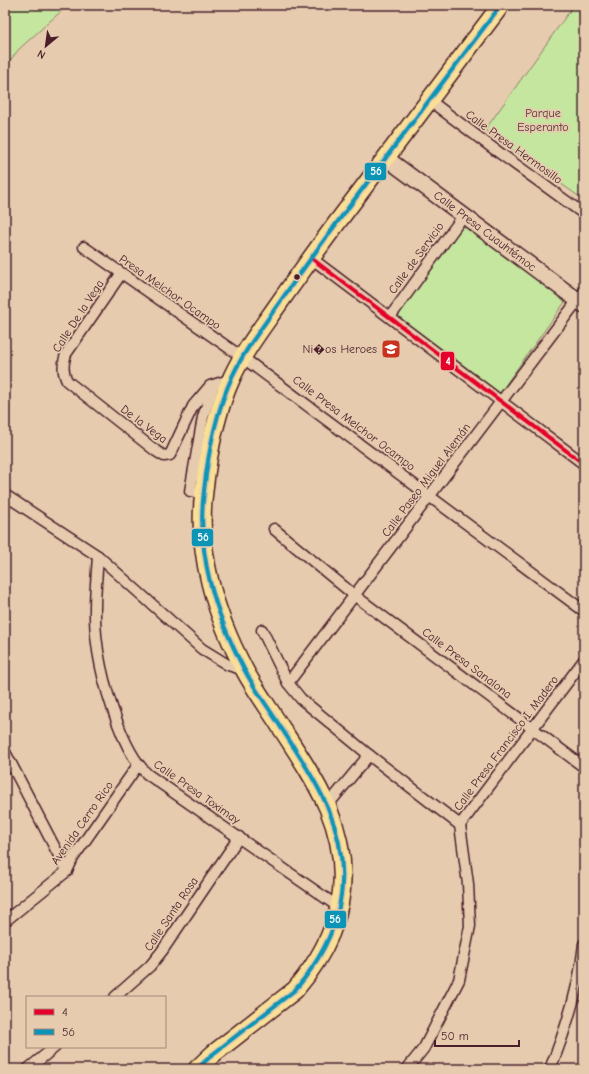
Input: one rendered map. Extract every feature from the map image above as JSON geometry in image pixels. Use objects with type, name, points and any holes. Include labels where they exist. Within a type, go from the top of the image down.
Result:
[{"type":"main road","points":[[197,1069],[213,1054],[295,990],[310,972],[324,950],[335,923],[340,908],[342,892],[340,857],[333,822],[327,806],[317,785],[245,670],[220,617],[212,592],[206,568],[202,527],[203,493],[214,432],[222,404],[232,379],[242,357],[256,335],[500,5]]},
{"type":"street","name":"Calle Presa Hermosillo","points":[[429,100],[584,214]]},
{"type":"street","name":"Calle Presa Cuauhtémoc","points":[[386,158],[582,299]]},
{"type":"street","name":"Calle de Servicio","points":[[390,317],[464,215]]},
{"type":"street","name":"Presa Melchor Ocampo","points":[[84,247],[242,357]]},
{"type":"street","points":[[312,258],[584,464]]},
{"type":"street","name":"Calle De la Vega","points":[[63,373],[63,364],[66,354],[121,274]]},
{"type":"street","name":"Calle Paseo Miguel Alemán","points":[[288,683],[501,401],[582,299]]},
{"type":"street","name":"Calle Presa Melchor Ocampo","points":[[242,357],[584,611]]},
{"type":"street","name":"De la Vega","points":[[63,373],[67,381],[75,388],[164,456],[170,455],[193,406],[210,386],[232,379]]},
{"type":"street","points":[[203,493],[190,491],[203,417],[214,385]]},
{"type":"street","points":[[5,495],[98,556],[202,649],[228,665],[245,670]]},
{"type":"street","name":"Calle Presa Sanalona","points":[[274,529],[354,595],[584,767]]},
{"type":"street","name":"Calle Presa Toximay","points":[[98,556],[95,609],[100,667],[111,706],[122,735],[138,765],[147,774],[340,908]]},
{"type":"street","points":[[262,630],[288,683],[301,699],[369,755],[460,825]]},
{"type":"street","name":"Calle Presa Francisco I. Madero","points":[[407,1069],[424,1048],[459,980],[470,926],[468,884],[460,825],[584,660]]},
{"type":"street","points":[[5,752],[67,871]]},
{"type":"street","points":[[327,806],[369,755]]},
{"type":"street","name":"Avenida Cerro Rico","points":[[5,921],[67,871],[73,858],[138,765]]},
{"type":"street","name":"Calle Santa Rosa","points":[[116,996],[150,966],[162,952],[239,837]]},
{"type":"street","points":[[550,1069],[559,1046],[572,1001],[583,955],[584,944]]},
{"type":"street","points":[[28,1069],[54,1048]]},
{"type":"green space","points":[[5,5],[68,5],[19,49],[5,67]]},
{"type":"green space","name":"Parque Esperanto","points":[[574,5],[584,5],[584,200],[485,130]]},
{"type":"green space","points":[[465,220],[567,299],[499,394],[395,316]]},
{"type":"transit line","name":"56","points":[[197,1069],[213,1054],[295,990],[311,969],[324,948],[340,904],[342,881],[341,857],[337,833],[328,808],[306,766],[244,669],[224,626],[210,583],[205,560],[202,514],[208,462],[217,418],[232,377],[242,358],[259,332],[336,224],[500,5]]},
{"type":"transit line","name":"4","points":[[311,258],[584,464]]},
{"type":"place","name":"Ni�os Heroes","points":[[391,349]]}]
